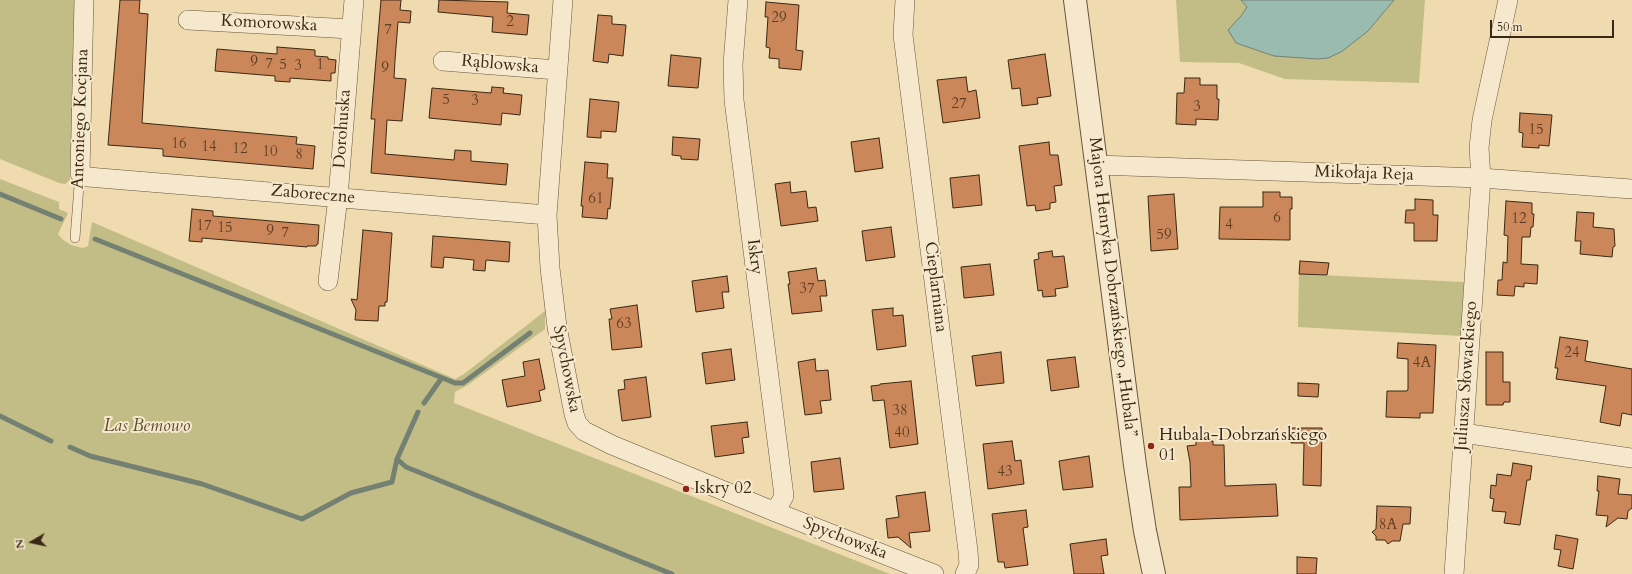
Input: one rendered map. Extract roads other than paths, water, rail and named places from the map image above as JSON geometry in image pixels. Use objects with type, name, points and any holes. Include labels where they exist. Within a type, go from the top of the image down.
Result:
[{"type":"street","name":"Antoniego Kocjana","points":[[80,173],[84,0]]},
{"type":"street","name":"Dorohuska","points":[[328,281],[338,197],[354,0]]},
{"type":"street","name":"Spychowska","points":[[563,0],[547,215],[550,268],[555,312],[575,418],[584,431],[612,444],[773,511],[934,574]]},
{"type":"street","name":"Iskry","points":[[738,0],[733,64],[734,100],[784,496],[779,505],[773,511]]},
{"type":"street","name":"Cieplarniana","points":[[905,0],[903,35],[968,551],[968,565],[965,574]]},
{"type":"street","name":"Majora Henryka Dobrzańskiego „Hubala”","points":[[1075,0],[1135,465],[1145,531],[1154,574]]},
{"type":"street","name":"Juliusza Słowackiego","points":[[1454,574],[1481,178],[1479,148],[1482,120],[1508,0]]},
{"type":"street","name":"Komorowska","points":[[188,20],[351,29]]},
{"type":"street","name":"Rąblowska","points":[[443,61],[557,70]]},
{"type":"street","name":"Mikołaja Reja","points":[[1096,165],[1481,178],[1632,189]]},
{"type":"street","name":"Zaboreczne","points":[[80,173],[88,177],[547,215]]},
{"type":"street","points":[[1463,433],[1632,458]]},
{"type":"lane","name":"Antoniego Kocjana","points":[[75,238],[80,173]]},
{"type":"water","points":[[1241,0],[1394,0],[1368,31],[1341,52],[1328,58],[1318,59],[1274,56],[1236,43],[1228,30],[1247,7]]},
{"type":"waterway","points":[[0,194],[61,219]]},
{"type":"waterway","points":[[95,239],[455,383],[463,383],[530,333]]},
{"type":"waterway","points":[[424,403],[441,379]]},
{"type":"waterway","points":[[70,447],[90,456],[202,484],[302,519],[351,493],[392,482],[397,459],[418,412]]},
{"type":"waterway","points":[[0,416],[51,441]]},
{"type":"waterway","points":[[397,459],[406,467],[672,574]]},
{"type":"place","name":"Hubala-Dobrzańskiego 01","points":[[1151,446]]},
{"type":"place","name":"Iskry 02","points":[[686,489]]},
{"type":"park label","name":"Las Bemowo","points":[[147,427]]}]
